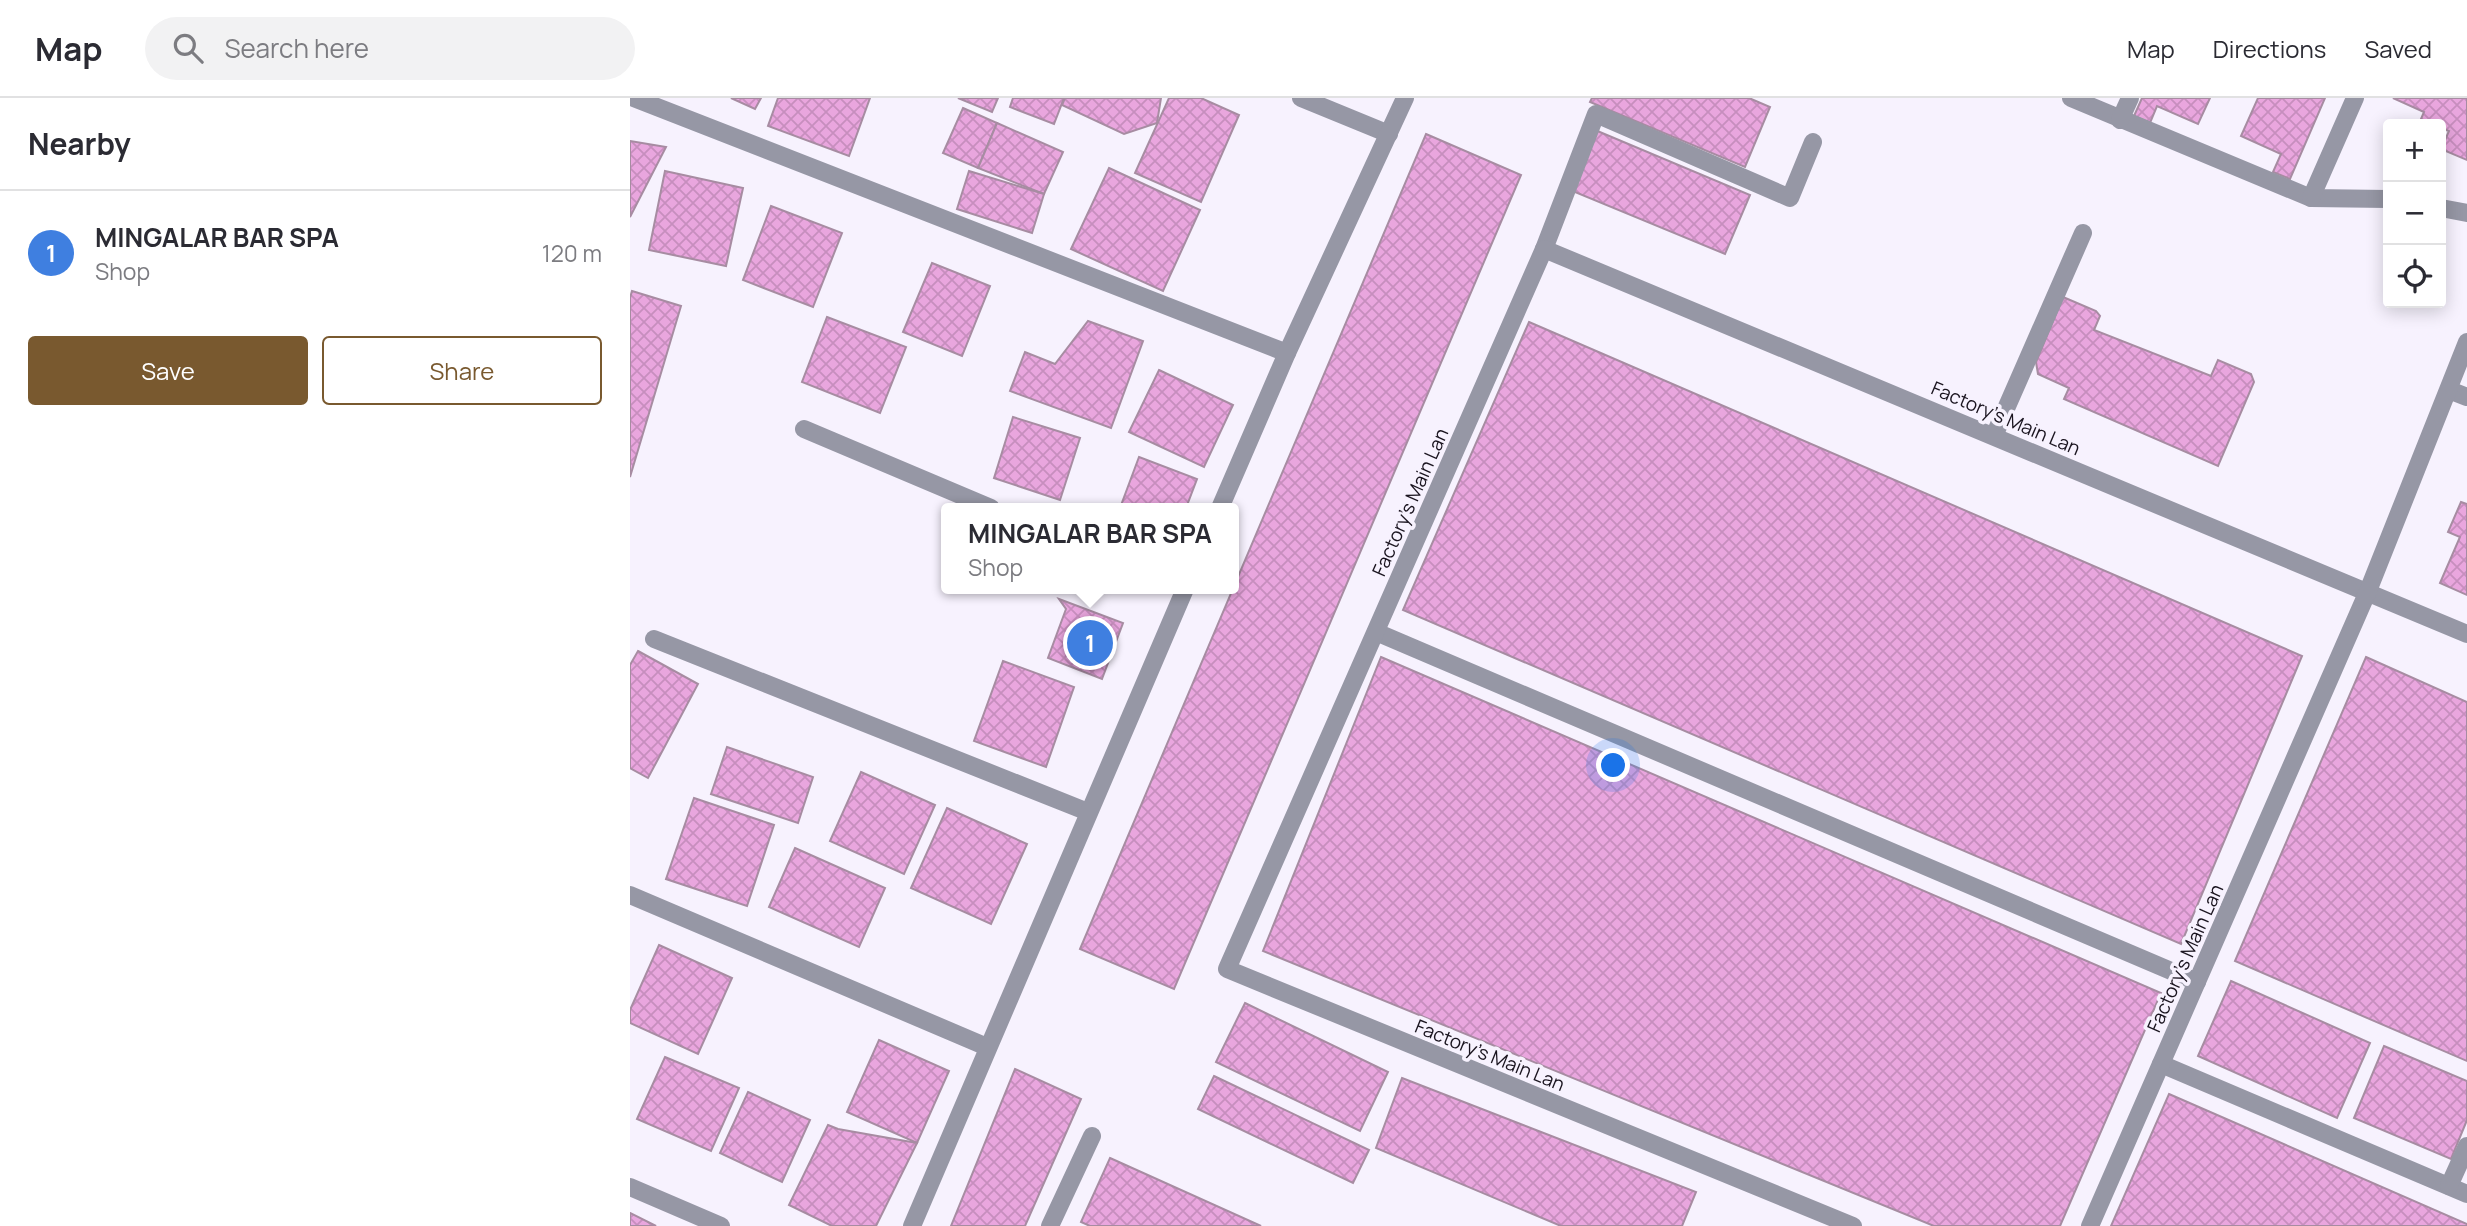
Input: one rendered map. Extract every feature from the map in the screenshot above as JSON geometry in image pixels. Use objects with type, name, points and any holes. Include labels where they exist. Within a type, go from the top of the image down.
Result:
[{"type":"street","points":[[634,98],[1287,353]]},
{"type":"street","points":[[1301,98],[1389,134]]},
{"type":"street","points":[[1222,503],[1287,353],[1405,98]]},
{"type":"street","points":[[2071,98],[2311,198],[2383,199]]},
{"type":"street","points":[[2120,120],[2130,98]]},
{"type":"street","points":[[2311,198],[2355,98]]},
{"type":"street","points":[[1545,249],[1596,114],[1790,198],[1813,142]]},
{"type":"street","points":[[2446,209],[2467,213]]},
{"type":"street","points":[[1994,436],[2083,233]]},
{"type":"street","name":"Factory's Main Lan","points":[[1853,1226],[1227,969],[1545,249],[2467,634]]},
{"type":"street","name":"Factory's Main Lan","points":[[2090,1226],[2368,591],[2467,342]]},
{"type":"street","points":[[2449,390],[2467,397]]},
{"type":"street","points":[[804,429],[979,503]]},
{"type":"street","points":[[912,1226],[1182,594]]},
{"type":"street","points":[[1376,632],[2197,982]]},
{"type":"street","points":[[654,639],[1088,812]]},
{"type":"street","points":[[630,895],[987,1047]]},
{"type":"street","points":[[2161,1064],[2467,1194]]},
{"type":"street","points":[[1050,1226],[1092,1136]]},
{"type":"street","points":[[2449,1186],[2467,1146]]},
{"type":"street","points":[[630,1187],[721,1226]]},
{"type":"building","points":[[731,98],[761,98],[755,109]]},
{"type":"building","points":[[778,98],[870,98],[849,156],[768,126]]},
{"type":"building","points":[[958,98],[998,98],[992,112]]},
{"type":"building","points":[[1013,98],[1064,98],[1054,124],[1010,107]]},
{"type":"building","points":[[1065,98],[1161,98],[1157,123],[1124,134],[1062,105]]},
{"type":"building","points":[[1169,98],[1201,98],[1239,115],[1201,202],[1135,173]]},
{"type":"building","points":[[1592,98],[1749,98],[1770,107],[1745,167],[1590,102]]},
{"type":"building","points":[[2142,98],[2210,98],[2198,124],[2157,106],[2150,123],[2134,116]]},
{"type":"building","points":[[2258,98],[2325,98],[2290,179],[2273,172],[2281,154],[2241,136]]},
{"type":"building","points":[[2393,98],[2467,98],[2467,160],[2446,151],[2449,131],[2446,130],[2446,119],[2421,119],[2424,112]]},
{"type":"building","points":[[963,108],[997,123],[978,168],[943,153]]},
{"type":"building","points":[[997,123],[1063,152],[1044,194],[978,168]]},
{"type":"building","points":[[1595,130],[1750,195],[1725,254],[1570,190]]},
{"type":"building","points":[[1426,134],[1521,175],[1174,989],[1080,949],[1231,594],[1239,594],[1239,574]]},
{"type":"building","points":[[630,141],[666,147],[630,217]]},
{"type":"building","points":[[1109,168],[1200,210],[1163,291],[1071,249]]},
{"type":"building","points":[[665,171],[743,188],[726,266],[649,250]]},
{"type":"building","points":[[969,171],[1044,194],[1032,233],[957,209]]},
{"type":"building","points":[[771,206],[842,233],[813,307],[743,280]]},
{"type":"building","points":[[932,263],[990,286],[962,356],[903,332]]},
{"type":"building","points":[[632,291],[681,306],[630,477],[630,298]]},
{"type":"building","points":[[2063,297],[2096,311],[2100,316],[2094,330],[2211,376],[2218,360],[2251,374],[2254,382],[2218,466],[2064,399],[2069,388],[2038,374],[2036,362]]},
{"type":"building","points":[[827,317],[906,347],[880,413],[802,382]]},
{"type":"building","points":[[1088,321],[1143,341],[1111,428],[1010,391],[1025,352],[1055,364]]},
{"type":"building","points":[[1529,322],[2302,656],[2181,944],[1403,610]]},
{"type":"building","points":[[1159,370],[1233,405],[1204,467],[1129,432]]},
{"type":"building","points":[[1013,417],[1080,438],[1060,500],[994,478]]},
{"type":"building","points":[[1139,457],[1197,479],[1188,503],[1122,503]]},
{"type":"building","points":[[2461,502],[2467,504],[2467,595],[2440,583],[2460,537],[2448,532]]},
{"type":"building","points":[[1059,599],[1123,623],[1102,679],[1048,658],[1066,609]]},
{"type":"building","points":[[638,651],[698,684],[648,778],[630,768],[630,665]]},
{"type":"building","points":[[1381,657],[2161,993],[2060,1226],[1934,1226],[1263,951]]},
{"type":"building","points":[[2366,657],[2467,702],[2467,1061],[2235,961]]},
{"type":"building","points":[[1003,661],[1074,687],[1046,767],[974,741]]},
{"type":"building","points":[[727,747],[813,777],[798,823],[711,794]]},
{"type":"building","points":[[861,772],[935,805],[904,874],[830,841]]},
{"type":"building","points":[[694,798],[774,825],[747,906],[666,879]]},
{"type":"building","points":[[947,808],[1027,844],[991,924],[911,888]]},
{"type":"building","points":[[795,848],[885,888],[859,947],[769,907]]},
{"type":"building","points":[[659,945],[732,978],[698,1054],[630,1023],[630,1010]]},
{"type":"building","points":[[2231,981],[2370,1043],[2337,1118],[2198,1056]]},
{"type":"building","points":[[1245,1003],[1388,1072],[1360,1131],[1216,1062]]},
{"type":"building","points":[[879,1040],[949,1071],[917,1143],[847,1112]]},
{"type":"building","points":[[2384,1046],[2467,1081],[2467,1120],[2451,1159],[2354,1118]]},
{"type":"building","points":[[665,1057],[739,1088],[711,1151],[637,1119]]},
{"type":"building","points":[[1015,1069],[1081,1099],[1025,1226],[951,1226]]},
{"type":"building","points":[[1214,1076],[1369,1150],[1353,1183],[1198,1109]]},
{"type":"building","points":[[1402,1078],[1696,1192],[1682,1226],[1561,1226],[1376,1148]]},
{"type":"building","points":[[748,1092],[810,1120],[782,1182],[720,1153]]},
{"type":"building","points":[[2169,1094],[2467,1224],[2467,1226],[2111,1226]]},
{"type":"building","points":[[828,1125],[917,1143],[876,1226],[832,1226],[789,1205]]},
{"type":"building","points":[[1110,1158],[1261,1226],[1090,1226],[1081,1222]]},
{"type":"building","points":[[630,1213],[656,1226],[630,1226]]},
{"type":"place","name":"MINGALAR BAR SPA","points":[[1090,643]]}]
